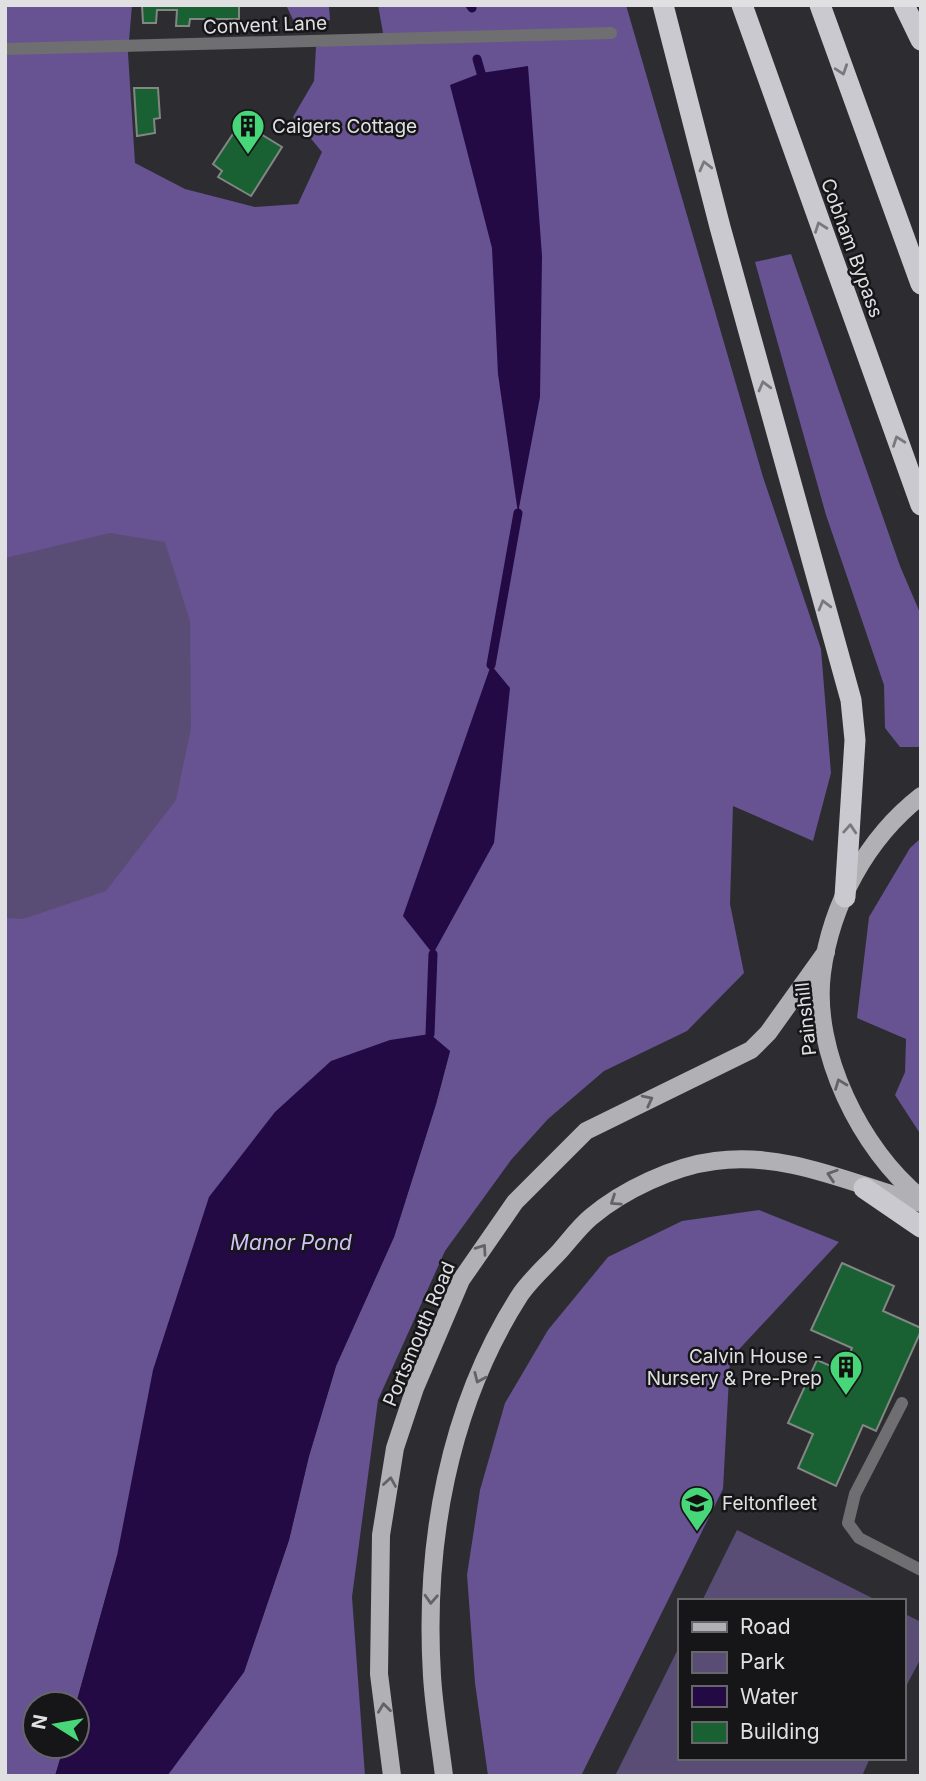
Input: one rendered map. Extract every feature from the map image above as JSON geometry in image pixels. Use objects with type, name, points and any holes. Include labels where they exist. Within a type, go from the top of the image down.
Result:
[{"type":"highway","points":[[663,5],[720,227],[851,700],[855,752],[845,897]]},
{"type":"highway","name":"Cobham Bypass","points":[[742,5],[921,505]]},
{"type":"highway","points":[[820,5],[921,284]]},
{"type":"highway","points":[[904,5],[921,40]]},
{"type":"highway","points":[[864,1188],[921,1227]]},
{"type":"main road","name":"Painshill","points":[[921,796],[899,814],[876,839],[854,874],[826,952],[821,975],[824,1015],[835,1072],[847,1103],[872,1145],[921,1200]]},
{"type":"main road","name":"Portsmouth Road","points":[[392,1776],[379,1674],[381,1535],[396,1448],[415,1388],[461,1280],[515,1202],[586,1131],[751,1050],[768,1033],[826,952]]},
{"type":"main road","points":[[444,1776],[432,1679],[430,1631],[433,1563],[440,1511],[450,1454],[471,1395],[521,1294],[590,1217],[627,1193],[712,1161],[791,1164],[864,1188],[921,1200]]},
{"type":"lane","name":"Convent Lane","points":[[5,49],[611,33]]},
{"type":"lane","points":[[902,1403],[855,1494],[848,1523],[859,1538],[921,1570]]},
{"type":"green space","points":[[5,356],[403,447],[5,1556]]},
{"type":"green space","points":[[737,1530],[874,1599],[703,1599]]},
{"type":"green space","points":[[905,1614],[921,1622],[921,1658],[905,1688]]},
{"type":"green space","points":[[678,1649],[678,1760],[869,1760],[862,1776],[615,1776]]},
{"type":"shaded area","points":[[5,5],[132,5],[128,53],[135,163],[185,189],[255,207],[298,204],[322,152],[293,117],[314,81],[316,47],[383,33],[378,5],[626,5],[763,477],[821,649],[831,773],[813,841],[733,806],[730,904],[744,973],[687,1031],[604,1071],[548,1119],[511,1160],[445,1251],[378,1400],[352,1597],[365,1776],[167,1776],[244,1672],[289,1540],[309,1456],[336,1366],[394,1237],[450,1051],[117,1556],[80,1690],[21,1690],[21,1760],[60,1760],[55,1776],[5,1776],[5,918],[23,919],[106,891],[176,800],[191,728],[190,621],[165,542],[110,533],[5,558]]},
{"type":"shaded area","points":[[286,5],[329,5],[330,20],[297,28]]},
{"type":"shaded area","points":[[791,254],[900,566],[921,615],[921,747],[900,747],[885,728],[884,685],[826,515],[755,262]]},
{"type":"shaded area","points":[[921,838],[921,1135],[895,1095],[905,1072],[906,1039],[857,1018],[869,917],[910,848]]},
{"type":"shaded area","points":[[759,1210],[839,1242],[730,1359],[723,1489],[581,1776],[488,1776],[475,1683],[467,1575],[480,1490],[505,1403],[548,1330],[608,1257],[682,1221]]},
{"type":"water","points":[[528,66],[542,256],[540,397],[518,513],[498,374],[492,248],[450,85],[481,73]]},
{"type":"water","points":[[491,665],[510,688],[494,843],[433,954],[403,916]]},
{"type":"water","name":"Manor Pond","points":[[430,1034],[450,1051],[394,1237],[336,1366],[309,1456],[289,1540],[244,1672],[167,1776],[55,1776],[60,1760],[91,1760],[91,1690],[80,1690],[117,1556],[153,1370],[209,1197],[275,1112],[331,1061],[390,1040]]},
{"type":"building","points":[[142,5],[239,5],[239,19],[190,19],[189,26],[176,26],[177,10],[157,10],[156,23],[143,23]]},
{"type":"building","points":[[134,88],[158,88],[160,118],[154,119],[155,133],[137,136]]},
{"type":"building","name":"Caigers Cottage","points":[[239,125],[249,132],[251,128],[282,147],[251,196],[218,177],[222,171],[213,164]]},
{"type":"building","name":"Calvin House - Nursery & Pre-Prep","points":[[842,1263],[894,1286],[883,1311],[921,1328],[921,1331],[876,1431],[863,1425],[836,1486],[798,1468],[813,1434],[788,1423],[817,1360],[842,1371],[852,1348],[811,1330]]},
{"type":"waterway","points":[[477,59],[481,73]]},
{"type":"waterway","points":[[491,665],[518,513]]},
{"type":"waterway","points":[[430,1034],[433,954]]},
{"type":"place","name":"Caigers Cottage","points":[[248,156]]},
{"type":"place","name":"Calvin House - Nursery & Pre-Prep","points":[[846,1397]]},
{"type":"place","name":"Feltonfleet","points":[[697,1533]]}]
